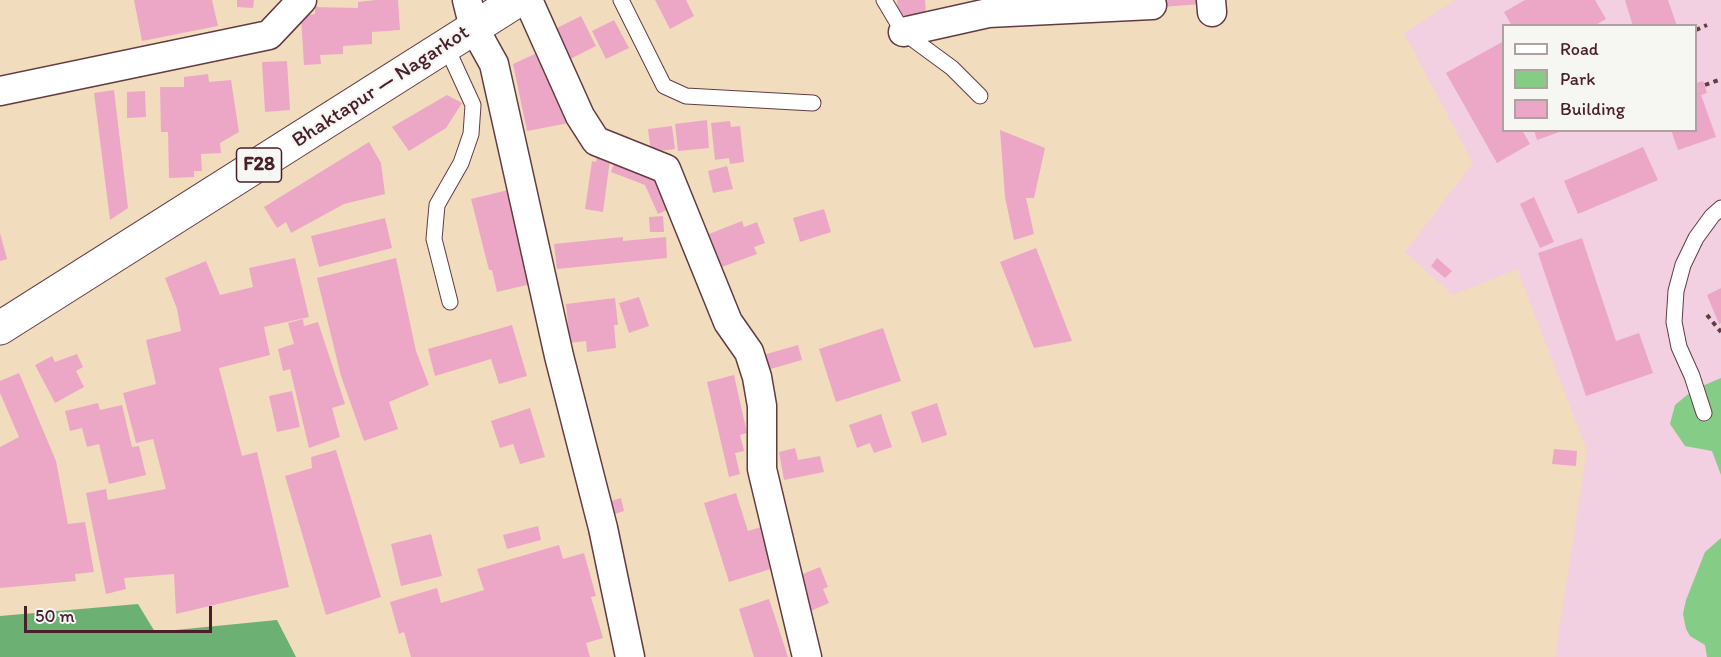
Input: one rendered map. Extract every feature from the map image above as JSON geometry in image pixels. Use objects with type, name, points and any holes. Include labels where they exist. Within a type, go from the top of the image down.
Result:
[{"type":"main road","name":"Bhaktapur — Nagarkot","points":[[0,328],[446,46],[471,14],[518,0]]},
{"type":"street","points":[[0,91],[269,35],[302,0]]},
{"type":"street","points":[[528,0],[580,116],[597,141],[666,169],[728,322],[749,352],[757,376],[762,406],[762,469],[807,657]]},
{"type":"street","points":[[903,32],[988,13],[1152,5]]},
{"type":"street","points":[[471,14],[494,64],[559,356],[603,528],[630,657]]},
{"type":"lane","points":[[621,0],[664,86],[686,96],[813,103]]},
{"type":"lane","points":[[884,0],[903,32],[952,68],[980,96]]},
{"type":"lane","points":[[446,46],[473,105],[471,134],[462,163],[437,205],[434,239],[450,302]]},
{"type":"lane","points":[[1704,413],[1692,376],[1679,347],[1674,322],[1676,291],[1683,265],[1696,238],[1721,208]]},
{"type":"path","points":[[1697,29],[1707,25]]},
{"type":"path","points":[[1705,86],[1721,79]]},
{"type":"path","points":[[1707,315],[1721,332]]},
{"type":"shaded area","points":[[1456,0],[1721,0],[1721,657],[1555,657],[1587,450],[1517,269],[1453,295],[1405,252],[1473,163],[1404,33]]},
{"type":"green space","points":[[1721,378],[1721,475],[1712,451],[1685,446],[1670,424],[1675,405],[1693,390]]},
{"type":"green space","points":[[1721,538],[1721,657],[1707,657],[1705,645],[1690,636],[1686,629],[1683,614],[1686,600],[1705,552]]},
{"type":"green space","points":[[138,604],[155,632],[277,620],[296,657],[0,657],[0,616]]},
{"type":"building","points":[[134,0],[212,0],[218,26],[142,41]]},
{"type":"building","points":[[237,0],[254,0],[253,8],[237,7]]},
{"type":"building","points":[[398,0],[400,30],[372,32],[372,44],[343,46],[343,54],[320,55],[321,64],[304,65],[301,16],[315,14],[315,7],[358,8],[358,2]]},
{"type":"building","points":[[655,0],[686,0],[694,16],[670,29]]},
{"type":"building","points":[[897,0],[925,0],[926,13],[898,16]]},
{"type":"building","points":[[1162,0],[1200,0],[1200,4],[1163,7]]},
{"type":"building","points":[[1525,0],[1595,0],[1606,19],[1597,24],[1511,24],[1504,12]]},
{"type":"building","points":[[1625,0],[1668,0],[1676,24],[1632,24]]},
{"type":"building","points":[[581,16],[596,46],[568,60],[553,30]]},
{"type":"building","points":[[614,20],[629,48],[606,59],[592,31]]},
{"type":"building","points":[[1502,42],[1502,132],[1523,132],[1530,144],[1497,163],[1446,73]]},
{"type":"building","points":[[539,52],[569,123],[527,131],[513,64]]},
{"type":"building","points":[[287,61],[290,110],[265,112],[262,62]]},
{"type":"building","points":[[208,74],[209,82],[231,80],[239,132],[220,143],[221,153],[201,154],[202,171],[194,171],[194,177],[169,178],[168,132],[161,132],[160,87],[184,87],[184,77]]},
{"type":"building","points":[[1703,81],[1707,93],[1701,95],[1716,137],[1678,150],[1672,132],[1697,132],[1697,83]]},
{"type":"building","points":[[114,90],[128,208],[110,220],[94,93]]},
{"type":"building","points":[[145,91],[146,117],[127,118],[127,92]]},
{"type":"building","points":[[447,95],[462,103],[446,128],[409,151],[392,127]]},
{"type":"building","points":[[707,120],[709,148],[678,151],[675,124]]},
{"type":"building","points":[[730,121],[731,127],[740,126],[744,162],[730,164],[729,158],[715,160],[711,123]]},
{"type":"building","points":[[672,126],[675,149],[651,152],[648,129]]},
{"type":"building","points":[[1000,130],[1045,148],[1034,198],[1026,198],[1034,234],[1014,240],[1005,197]]},
{"type":"building","points":[[1535,132],[1559,132],[1537,140]]},
{"type":"building","points":[[369,142],[381,163],[385,194],[344,204],[291,233],[286,222],[277,228],[264,207]]},
{"type":"building","points":[[1643,147],[1658,180],[1578,214],[1564,181]]},
{"type":"building","points":[[598,150],[611,152],[603,212],[585,209],[592,161],[596,162]]},
{"type":"building","points":[[616,158],[660,175],[674,207],[658,214],[645,185],[611,172]]},
{"type":"building","points":[[727,166],[733,189],[713,193],[708,171]]},
{"type":"building","points":[[508,190],[531,284],[497,292],[471,199]]},
{"type":"building","points":[[1534,197],[1554,242],[1540,248],[1520,204]]},
{"type":"building","points":[[824,209],[831,232],[800,242],[793,218]]},
{"type":"building","points":[[663,216],[664,232],[650,232],[649,217]]},
{"type":"building","points":[[385,218],[392,248],[319,267],[311,236]]},
{"type":"building","points":[[742,221],[744,227],[757,222],[765,243],[754,247],[757,254],[722,267],[717,254],[711,256],[708,246],[713,244],[709,234]]},
{"type":"building","points":[[0,233],[7,259],[0,261]]},
{"type":"building","points":[[623,237],[623,241],[666,237],[667,258],[557,269],[554,244]]},
{"type":"building","points":[[1582,238],[1616,341],[1639,333],[1653,373],[1586,396],[1538,253]]},
{"type":"building","points":[[1036,248],[1072,341],[1034,348],[1000,262]]},
{"type":"building","points":[[295,258],[309,317],[264,327],[270,355],[219,368],[242,456],[257,452],[289,587],[176,614],[174,574],[124,578],[126,589],[106,594],[86,493],[106,489],[108,500],[166,489],[153,439],[136,443],[123,393],[156,384],[146,340],[181,331],[177,309],[165,278],[206,261],[220,295],[253,287],[249,268]]},
{"type":"building","points":[[396,258],[416,351],[429,385],[389,402],[398,429],[364,441],[341,376],[317,278]]},
{"type":"building","points":[[1437,258],[1452,271],[1445,278],[1431,266]]},
{"type":"building","points":[[1721,288],[1721,323],[1719,324],[1707,295]]},
{"type":"building","points":[[639,297],[649,326],[629,333],[619,303]]},
{"type":"building","points":[[615,298],[618,325],[614,325],[616,348],[587,352],[586,341],[570,343],[566,304]]},
{"type":"building","points":[[303,319],[304,326],[318,322],[345,404],[332,408],[340,437],[309,448],[290,369],[283,371],[278,349],[294,344],[288,323]]},
{"type":"building","points":[[512,325],[527,376],[499,384],[491,359],[435,376],[428,349]]},
{"type":"building","points":[[883,328],[901,381],[836,402],[819,349]]},
{"type":"building","points":[[798,345],[802,360],[767,370],[763,355]]},
{"type":"building","points":[[77,354],[83,367],[76,371],[84,387],[55,403],[35,365],[52,356],[55,362]]},
{"type":"building","points":[[19,373],[56,461],[68,524],[85,522],[94,572],[75,574],[76,581],[0,588],[0,447],[19,437],[0,393],[0,381]]},
{"type":"building","points":[[734,375],[747,433],[740,435],[744,451],[735,453],[740,474],[729,477],[707,382]]},
{"type":"building","points":[[292,391],[300,427],[277,432],[269,396]]},
{"type":"building","points":[[98,403],[100,410],[122,405],[132,447],[139,446],[146,475],[109,484],[99,444],[87,447],[82,428],[70,431],[65,411]]},
{"type":"building","points":[[937,403],[947,435],[922,443],[911,412]]},
{"type":"building","points":[[530,408],[545,457],[520,464],[513,444],[500,448],[491,421]]},
{"type":"building","points":[[881,414],[892,447],[874,453],[870,443],[857,448],[849,425]]},
{"type":"building","points":[[795,448],[798,460],[820,456],[824,472],[784,480],[779,452]]},
{"type":"building","points":[[1554,449],[1577,451],[1576,466],[1552,464]]},
{"type":"building","points":[[336,450],[381,597],[326,615],[285,476],[312,468],[311,457]]},
{"type":"building","points":[[736,493],[748,531],[761,527],[774,568],[729,582],[704,503]]},
{"type":"building","points":[[621,498],[624,511],[615,514],[611,501]]},
{"type":"building","points":[[538,526],[541,540],[507,549],[503,535]]},
{"type":"building","points":[[431,534],[442,576],[401,586],[391,544]]},
{"type":"building","points":[[559,545],[563,559],[584,553],[596,596],[591,597],[603,638],[586,643],[590,657],[411,657],[404,632],[399,634],[390,602],[437,588],[441,603],[484,590],[477,569]]},
{"type":"building","points":[[820,567],[828,587],[823,589],[829,603],[806,613],[791,579]]},
{"type":"building","points":[[769,599],[788,657],[754,657],[739,609]]}]
